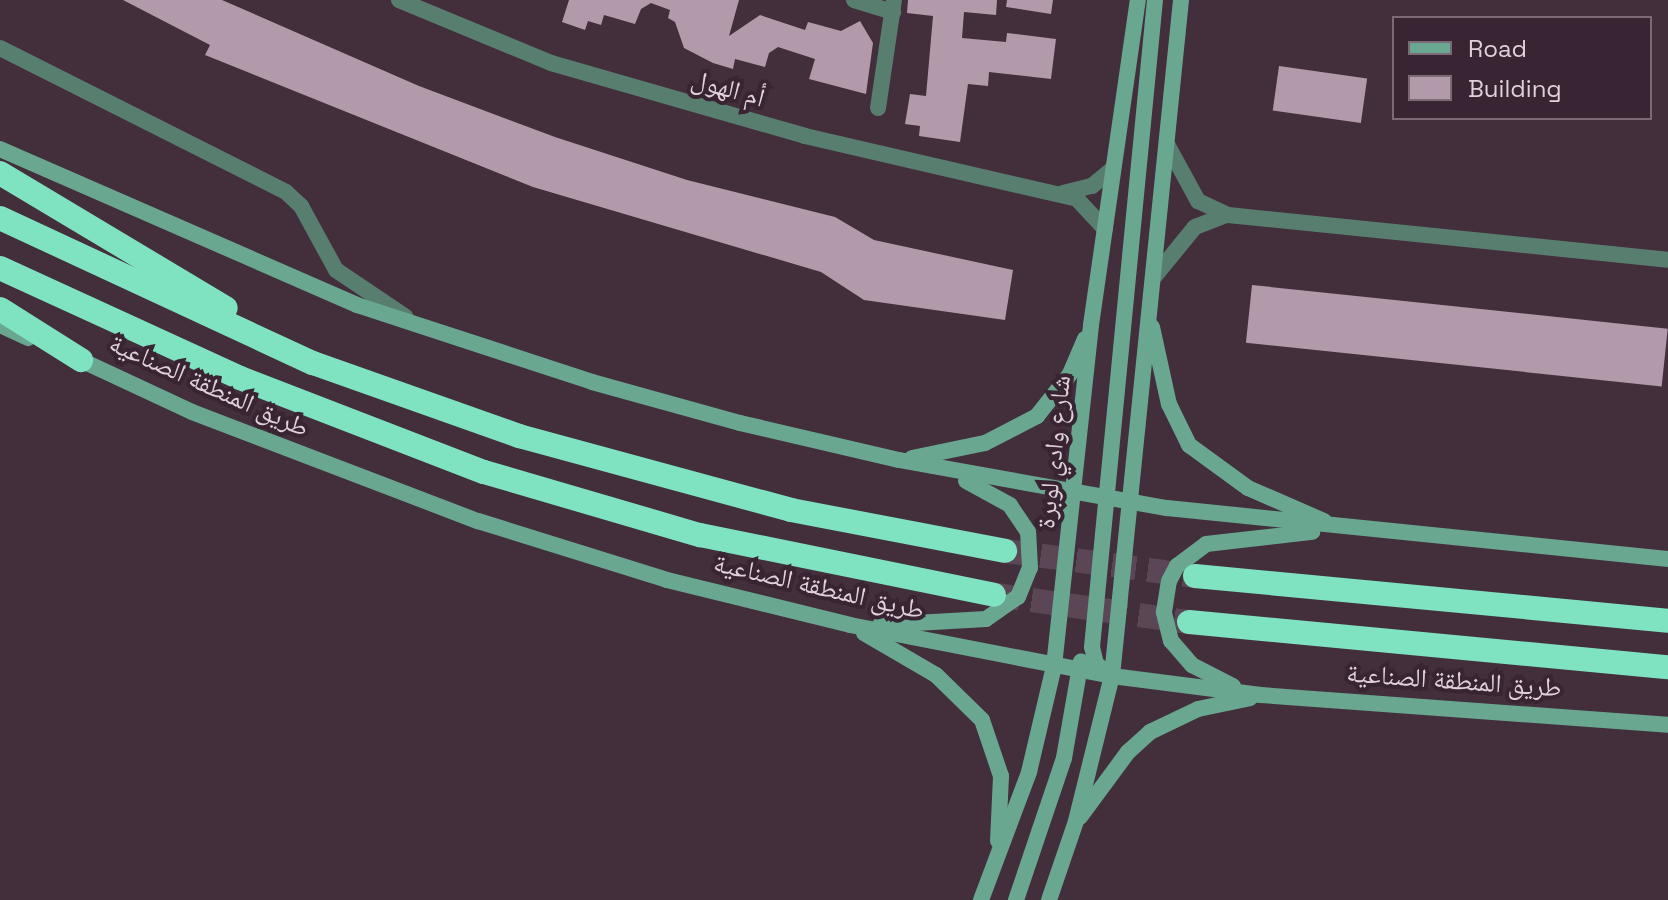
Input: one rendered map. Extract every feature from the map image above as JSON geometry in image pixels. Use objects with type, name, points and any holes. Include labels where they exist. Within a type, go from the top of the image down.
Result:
[{"type":"highway","points":[[0,173],[313,363]]},
{"type":"highway","points":[[0,218],[313,363],[519,436],[667,480],[791,510],[1005,551]]},
{"type":"highway","name":"طريق المنطقة الصناعية","points":[[0,268],[240,378],[484,472],[700,535],[994,595]]},
{"type":"highway","points":[[0,309],[81,360]]},
{"type":"highway","points":[[1195,576],[1668,621]]},
{"type":"highway","name":"طريق المنطقة الصناعية","points":[[1189,622],[1668,667]]},
{"type":"street","name":"أم الهول","points":[[399,0],[551,63],[805,136],[1054,194],[1090,207],[1105,229]]},
{"type":"street","points":[[854,0],[893,6],[878,108]]},
{"type":"street","name":"شارع وادي لوبرة","points":[[982,897],[1029,772],[1054,666],[1091,325],[1138,0]]},
{"type":"street","points":[[1112,676],[1099,669],[1092,653],[1155,0]]},
{"type":"street","points":[[1049,900],[1076,821],[1112,676],[1181,0]]},
{"type":"street","points":[[0,48],[286,192],[301,206],[348,281],[432,332]]},
{"type":"street","points":[[1168,146],[1198,201],[1228,215],[1668,260]]},
{"type":"street","points":[[0,149],[287,278],[432,332],[740,423],[899,460],[1106,499],[1344,529],[1668,559]]},
{"type":"street","name":"أم الهول","points":[[1054,194],[1092,186],[1112,169]]},
{"type":"street","points":[[1155,276],[1195,227],[1228,215]]},
{"type":"street","points":[[1149,318],[1169,404],[1189,445],[1248,488],[1344,529]]},
{"type":"street","name":"طريق المنطقة الصناعية","points":[[0,325],[192,412],[478,521],[667,580],[850,625],[1081,671],[1261,695],[1668,725]]},
{"type":"street","points":[[899,460],[985,443],[1037,416],[1070,374],[1091,325]]},
{"type":"street","points":[[850,625],[986,619],[1018,597],[1027,581],[1032,549],[1028,532],[1010,505],[981,486],[899,460]]},
{"type":"street","points":[[1016,900],[1064,758],[1081,671],[1095,515],[1090,504],[1075,494]]},
{"type":"street","points":[[1261,695],[1212,676],[1180,654],[1165,626],[1169,581],[1177,566],[1206,544],[1344,529]]},
{"type":"street","points":[[850,625],[936,675],[982,720],[1001,776],[1002,804],[982,897]]},
{"type":"street","points":[[1076,821],[1128,752],[1150,732],[1198,709],[1261,695]]},
{"type":"building","points":[[123,0],[222,0],[419,86],[555,137],[687,180],[835,217],[874,240],[1013,270],[1005,320],[864,300],[821,272],[533,187],[205,55],[210,45]]},
{"type":"building","points":[[569,0],[739,0],[729,36],[760,15],[805,30],[808,22],[841,31],[860,21],[873,43],[866,94],[809,79],[815,59],[778,47],[769,53],[765,67],[735,59],[733,69],[713,63],[684,48],[675,22],[668,18],[670,10],[651,3],[641,9],[635,24],[604,15],[601,25],[588,21],[585,30],[562,22]]},
{"type":"building","points":[[908,0],[997,0],[996,15],[964,12],[962,38],[1006,42],[1007,33],[1056,39],[1051,79],[989,72],[988,86],[968,84],[960,142],[919,136],[920,126],[905,124],[910,94],[926,96],[933,16],[907,13]]},
{"type":"building","points":[[1007,0],[1053,0],[1051,14],[1006,7]]},
{"type":"building","points":[[1279,66],[1367,78],[1361,123],[1273,111]]},
{"type":"building","points":[[1252,285],[1668,329],[1662,386],[1246,343]]},
{"type":"tunnel","points":[[1005,551],[1195,576]]},
{"type":"tunnel","points":[[996,595],[1189,622]]}]
